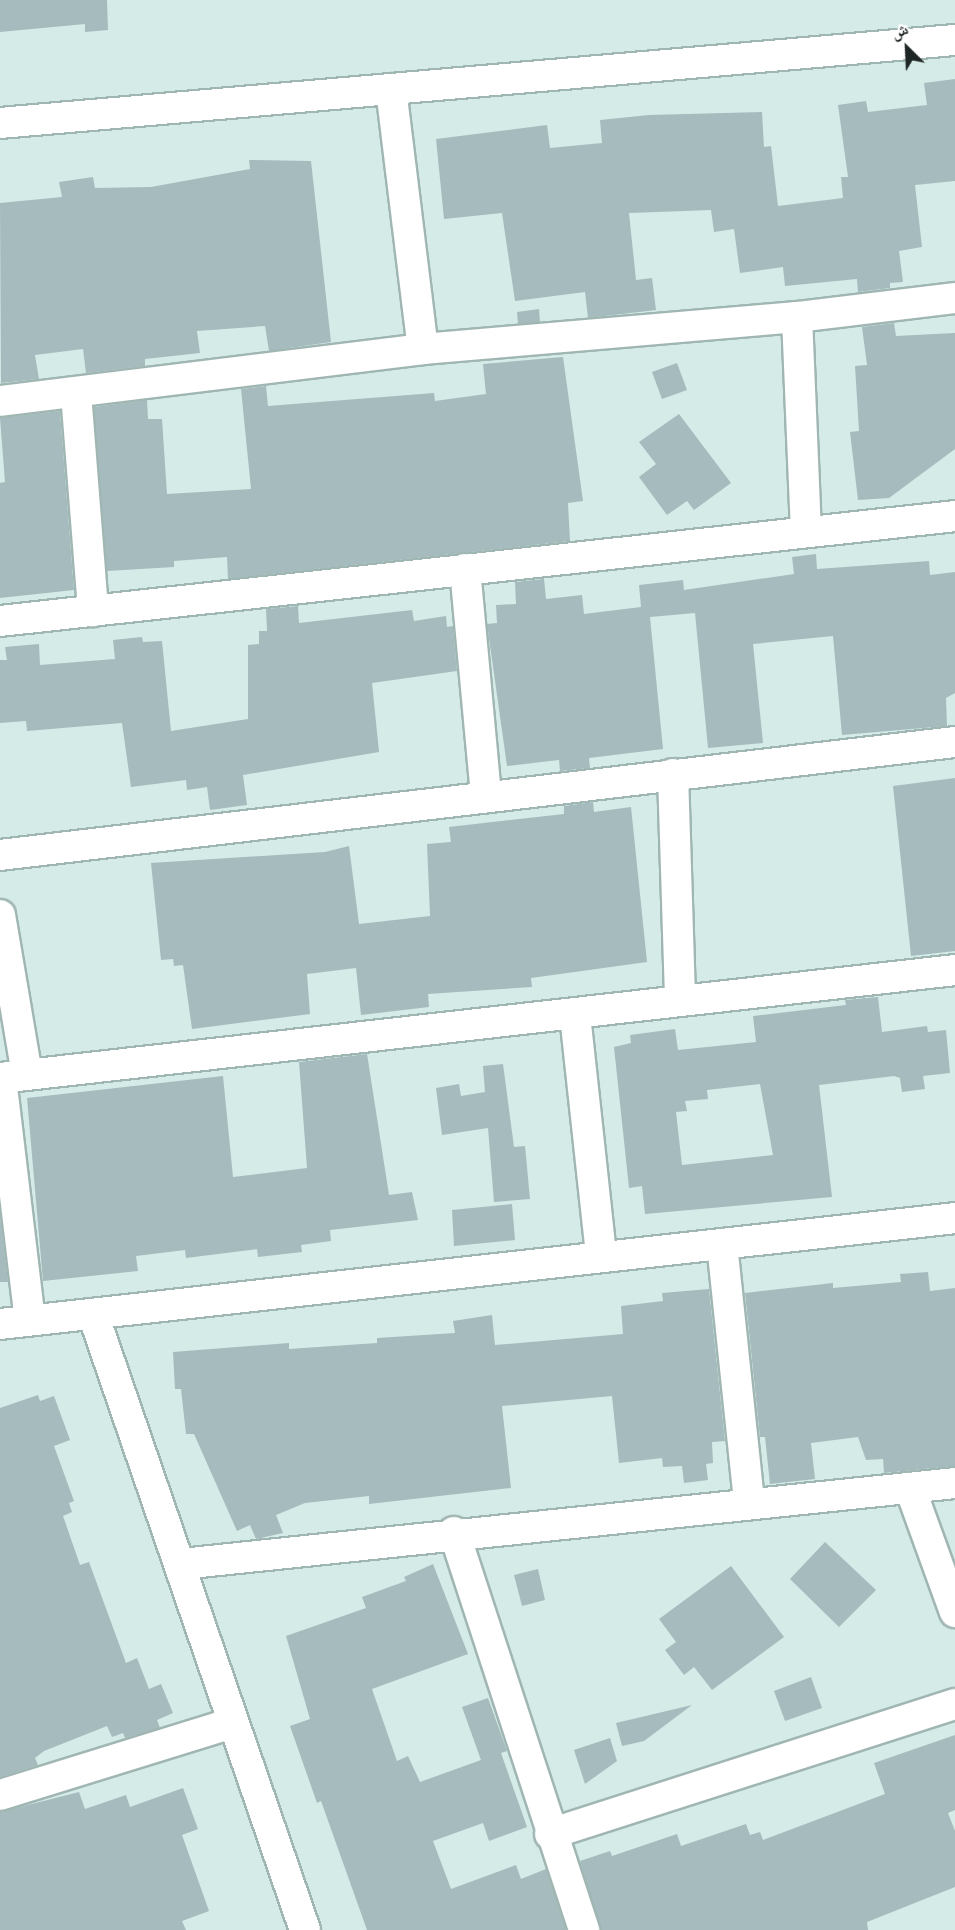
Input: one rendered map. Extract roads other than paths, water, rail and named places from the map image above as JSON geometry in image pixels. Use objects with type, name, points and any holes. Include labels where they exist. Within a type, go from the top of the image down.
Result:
[{"type":"street","points":[[0,123],[955,40]]},
{"type":"street","points":[[391,89],[423,349]]},
{"type":"street","points":[[0,401],[423,349],[797,317],[955,298]]},
{"type":"street","points":[[797,317],[806,530]]},
{"type":"street","points":[[76,393],[93,611]]},
{"type":"street","points":[[0,621],[806,530],[955,516]]},
{"type":"street","points":[[465,569],[486,795]]},
{"type":"street","points":[[0,855],[486,795],[955,741]]},
{"type":"street","points":[[673,774],[680,1000]]},
{"type":"street","points":[[0,915],[10,1077],[30,1320]]},
{"type":"street","points":[[10,1077],[575,1015],[680,1000],[955,970]]},
{"type":"street","points":[[575,1015],[601,1256]]},
{"type":"street","points":[[0,1324],[955,1218]]},
{"type":"street","points":[[722,1244],[749,1502]]},
{"type":"street","points":[[93,1314],[181,1564],[305,1930]]},
{"type":"street","points":[[181,1564],[454,1532],[955,1483]]},
{"type":"street","points":[[910,1488],[955,1612]]},
{"type":"street","points":[[454,1532],[550,1834],[584,1930]]},
{"type":"street","points":[[550,1834],[955,1704]]},
{"type":"street","points":[[0,1795],[233,1723]]}]
